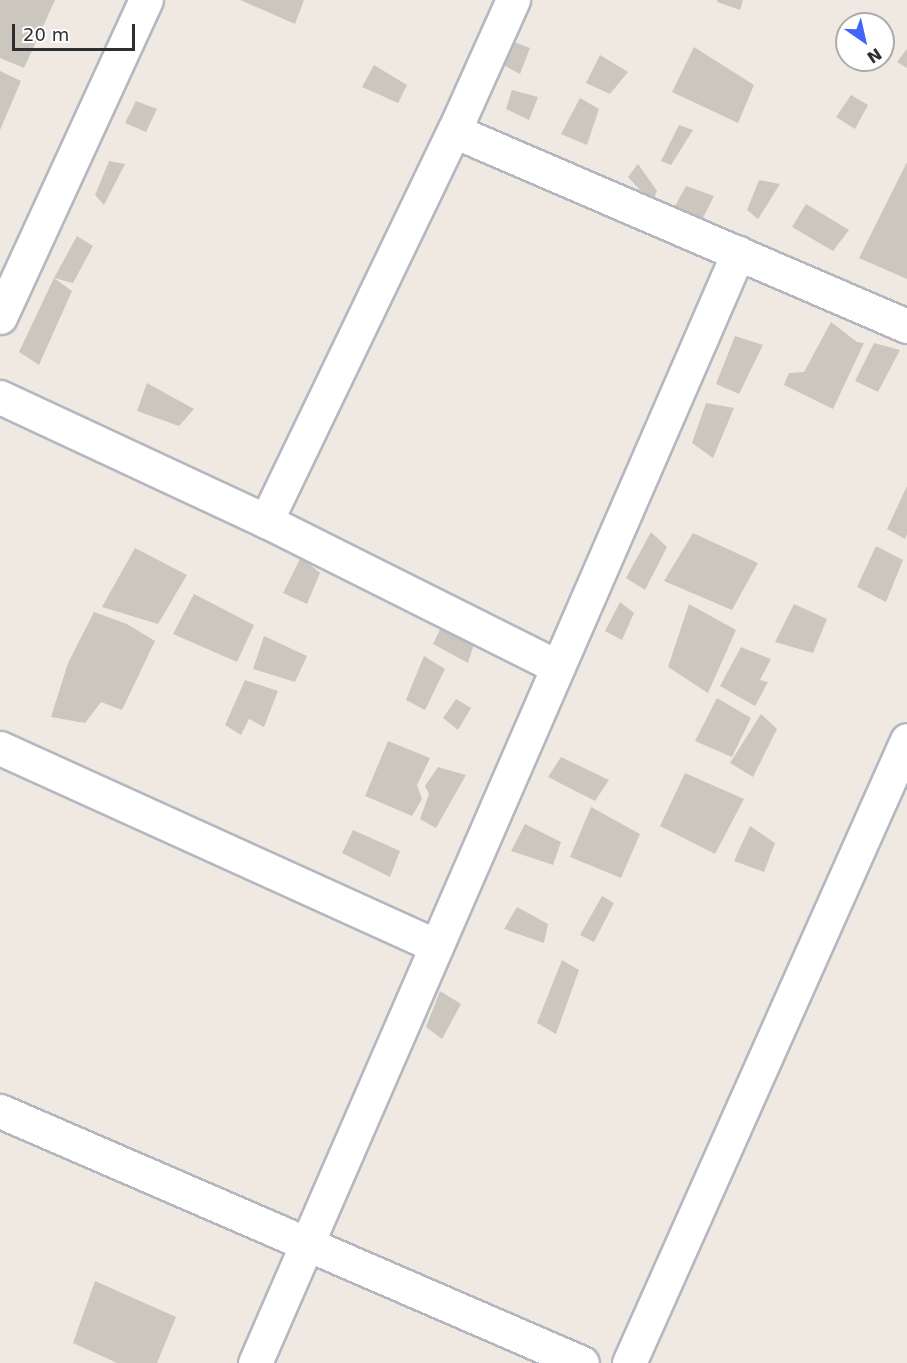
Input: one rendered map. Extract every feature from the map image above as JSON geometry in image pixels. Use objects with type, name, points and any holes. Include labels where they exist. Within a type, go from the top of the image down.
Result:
[{"type":"street","points":[[0,317],[146,0]]},
{"type":"street","points":[[266,521],[454,131],[513,0]]},
{"type":"street","points":[[454,131],[907,326]]},
{"type":"street","points":[[255,1363],[738,253]]},
{"type":"street","points":[[0,397],[266,521],[557,667]]},
{"type":"street","points":[[629,1363],[907,740]]},
{"type":"street","points":[[0,748],[436,946]]},
{"type":"street","points":[[0,1111],[582,1363]]},
{"type":"building","points":[[0,0],[55,0],[24,68],[0,58]]},
{"type":"building","points":[[240,0],[304,0],[295,24]]},
{"type":"building","points":[[717,0],[743,0],[740,10],[717,2]]},
{"type":"building","points":[[511,41],[530,48],[520,74],[500,63]]},
{"type":"building","points":[[694,47],[754,85],[738,123],[672,92]]},
{"type":"building","points":[[907,49],[907,68],[897,62]]},
{"type":"building","points":[[600,55],[628,72],[610,94],[586,83]]},
{"type":"building","points":[[374,65],[407,85],[398,103],[362,87]]},
{"type":"building","points":[[0,71],[21,81],[0,130]]},
{"type":"building","points":[[512,90],[538,97],[529,120],[506,109]]},
{"type":"building","points":[[851,95],[868,105],[855,129],[836,117]]},
{"type":"building","points":[[580,98],[599,109],[587,145],[561,134]]},
{"type":"building","points":[[136,101],[157,109],[146,132],[125,123]]},
{"type":"building","points":[[679,125],[693,130],[671,165],[661,161]]},
{"type":"building","points":[[109,161],[125,164],[104,205],[95,195]]},
{"type":"building","points":[[907,162],[907,279],[859,258]]},
{"type":"building","points":[[638,164],[657,191],[652,203],[628,177]]},
{"type":"building","points":[[759,180],[780,184],[758,219],[747,210]]},
{"type":"building","points":[[686,186],[714,196],[702,220],[674,208]]},
{"type":"building","points":[[806,204],[849,230],[833,251],[792,227]]},
{"type":"building","points":[[77,236],[93,246],[73,283],[54,278]]},
{"type":"building","points":[[54,278],[72,291],[39,365],[19,352]]},
{"type":"building","points":[[831,322],[857,342],[864,343],[833,409],[784,385],[789,373],[804,372]]},
{"type":"building","points":[[735,336],[763,345],[739,394],[716,384]]},
{"type":"building","points":[[874,343],[900,350],[878,392],[855,381]]},
{"type":"building","points":[[147,383],[194,409],[179,426],[137,411]]},
{"type":"building","points":[[706,403],[734,408],[713,458],[692,443]]},
{"type":"building","points":[[907,486],[907,534],[905,539],[887,529]]},
{"type":"building","points":[[651,532],[667,547],[645,590],[626,578]]},
{"type":"building","points":[[693,533],[758,563],[732,610],[664,581]]},
{"type":"building","points":[[876,546],[903,560],[886,602],[857,587]]},
{"type":"building","points":[[135,548],[187,575],[158,624],[102,607]]},
{"type":"building","points":[[301,557],[320,573],[307,604],[283,593]]},
{"type":"building","points":[[194,594],[254,625],[237,662],[173,634]]},
{"type":"building","points":[[620,602],[634,613],[622,640],[605,631]]},
{"type":"building","points":[[689,604],[736,630],[708,693],[668,667]]},
{"type":"building","points":[[794,604],[827,619],[813,653],[775,642]]},
{"type":"building","points":[[94,612],[127,624],[155,641],[122,710],[101,702],[85,723],[51,717],[68,663]]},
{"type":"building","points":[[442,625],[475,641],[468,663],[433,644]]},
{"type":"building","points":[[264,636],[307,656],[295,682],[253,669]]},
{"type":"building","points":[[741,647],[771,659],[760,680],[768,682],[755,706],[720,686]]},
{"type":"building","points":[[424,656],[445,669],[425,710],[406,700]]},
{"type":"building","points":[[245,680],[278,691],[264,727],[249,719],[241,735],[225,725]]},
{"type":"building","points":[[717,698],[751,718],[732,757],[695,741]]},
{"type":"building","points":[[456,699],[471,708],[458,730],[443,718]]},
{"type":"building","points":[[761,714],[777,729],[753,777],[730,763]]},
{"type":"building","points":[[388,741],[430,758],[417,785],[422,799],[412,816],[365,796]]},
{"type":"building","points":[[561,757],[609,780],[595,801],[548,777]]},
{"type":"building","points":[[438,767],[466,775],[436,828],[420,819],[429,794],[425,786]]},
{"type":"building","points":[[685,773],[744,799],[715,854],[660,826]]},
{"type":"building","points":[[591,807],[640,834],[621,878],[570,857]]},
{"type":"building","points":[[525,824],[561,842],[553,865],[511,851]]},
{"type":"building","points":[[750,826],[775,843],[764,872],[734,861]]},
{"type":"building","points":[[353,830],[400,851],[390,877],[342,853]]},
{"type":"building","points":[[602,896],[614,903],[594,942],[580,935]]},
{"type":"building","points":[[517,907],[548,924],[544,943],[504,929]]},
{"type":"building","points":[[562,960],[579,970],[556,1034],[537,1023]]},
{"type":"building","points":[[440,991],[461,1004],[442,1039],[426,1027]]},
{"type":"building","points":[[95,1281],[176,1317],[157,1363],[117,1363],[73,1343]]}]
